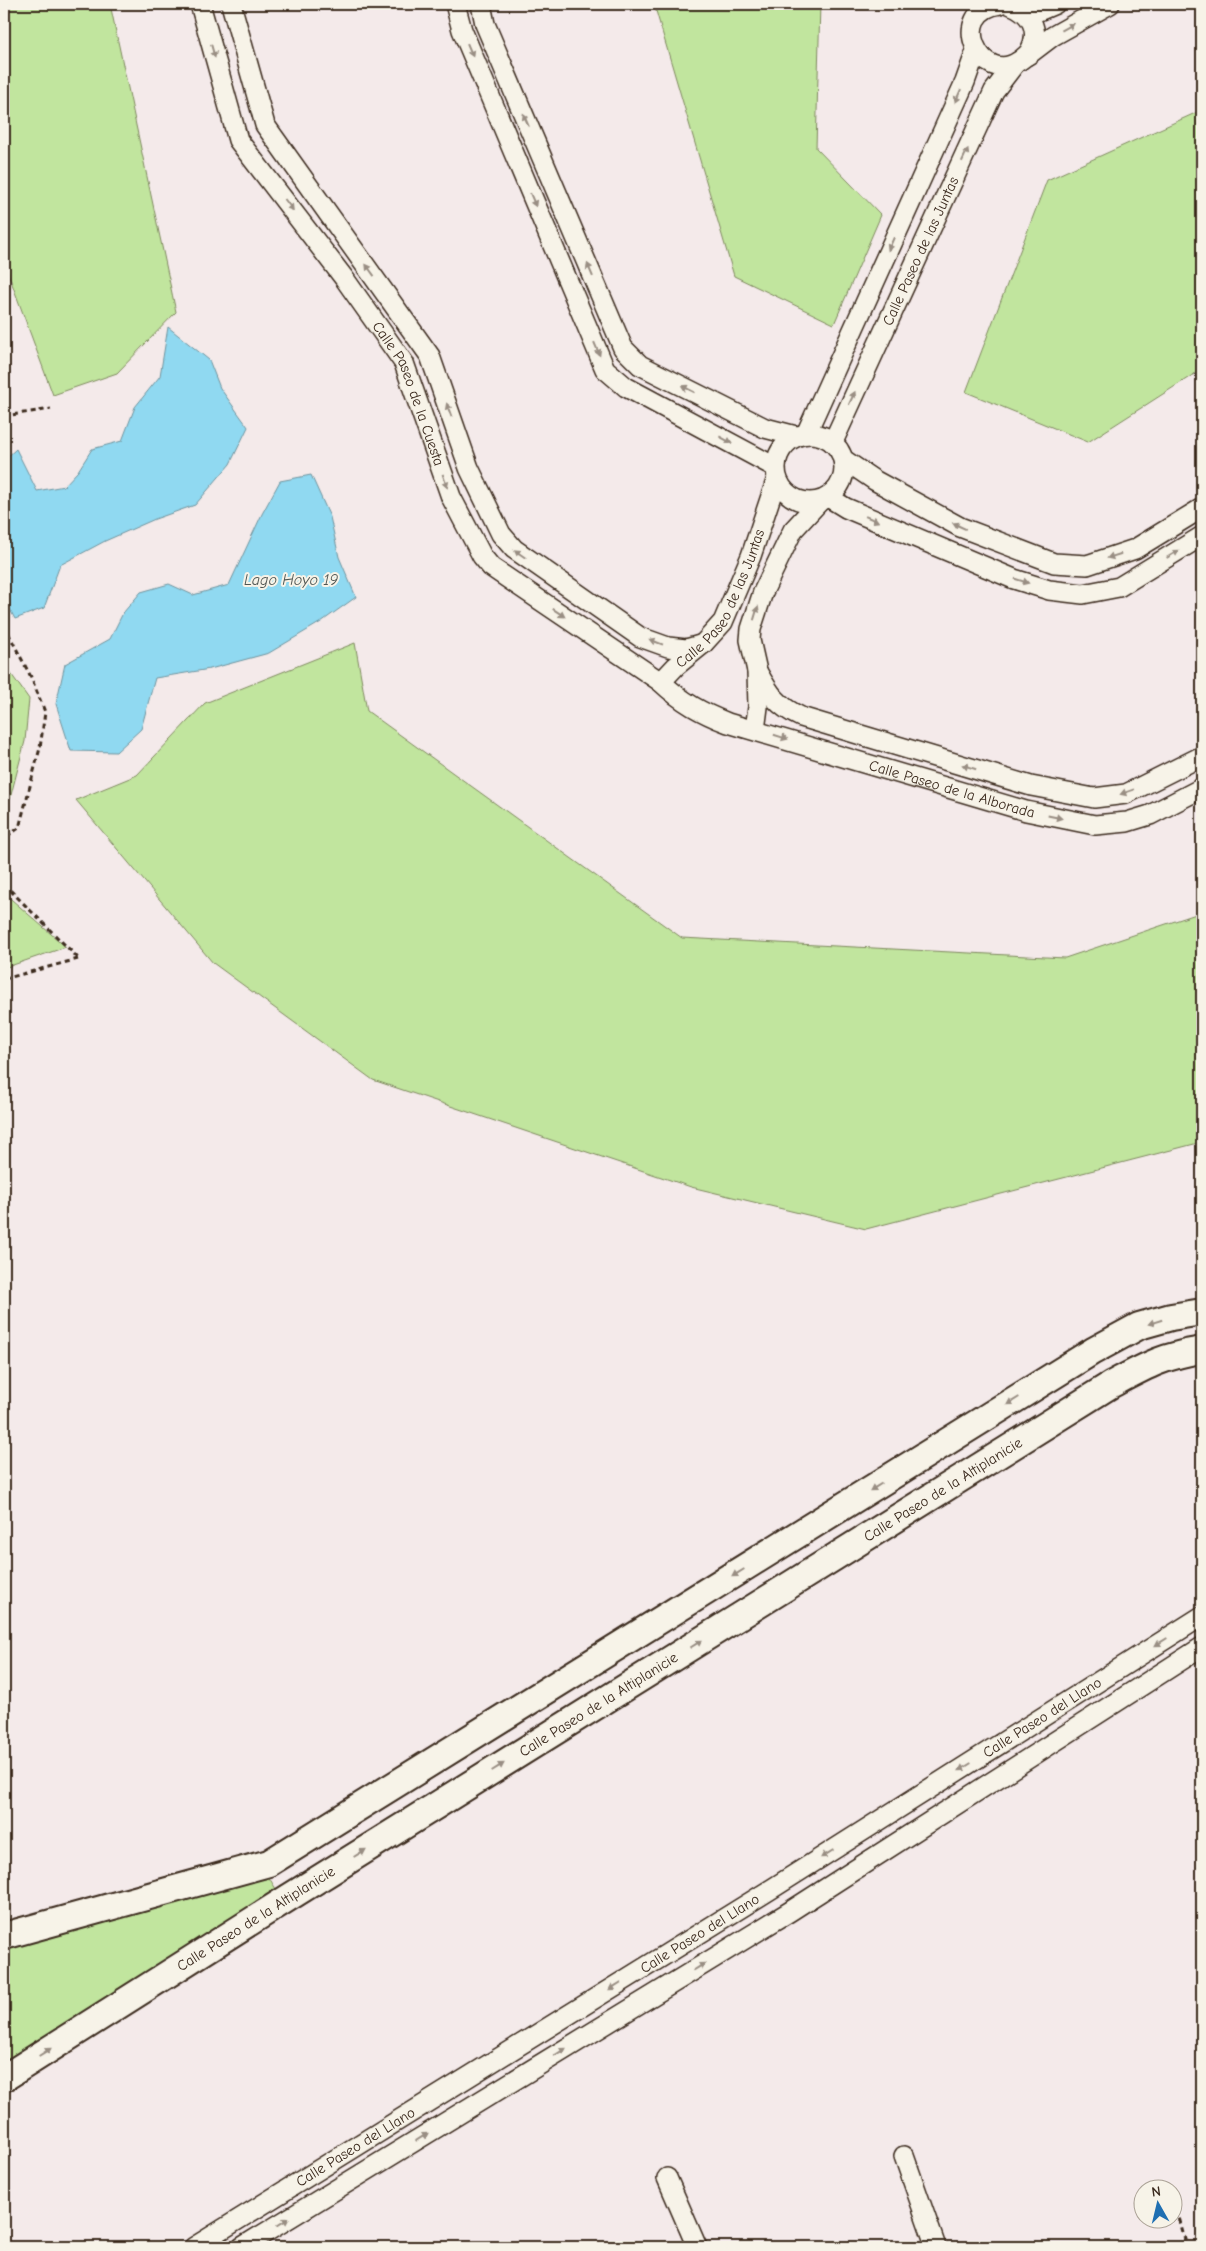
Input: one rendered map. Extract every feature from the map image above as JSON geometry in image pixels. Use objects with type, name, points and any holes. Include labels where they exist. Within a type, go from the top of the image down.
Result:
[{"type":"street","name":"Calle Paseo de la Cuesta","points":[[200,4],[238,140],[344,278],[404,363],[451,497],[482,556],[491,567],[661,682],[679,699],[702,713]]},
{"type":"street","name":"Calle Paseo de la Cuesta","points":[[231,4],[266,125],[430,356],[469,468],[501,534],[514,549],[640,636],[668,647],[686,649],[703,644]]},
{"type":"street","points":[[455,4],[462,30],[605,369],[626,387],[776,472],[786,493],[794,499],[804,502],[823,500],[846,508],[1014,579],[1049,590],[1083,594],[1119,587],[1202,536]]},
{"type":"street","points":[[481,4],[486,24],[623,348],[640,365],[766,428],[801,435],[815,434],[833,442],[843,459],[874,480],[960,528],[1054,563],[1087,565],[1135,549],[1202,508]]},
{"type":"street","points":[[1000,4],[977,9],[972,40],[976,51],[983,59],[993,64],[1004,66],[1021,60],[1052,36],[1110,4]]},
{"type":"street","points":[[1009,4],[1018,7],[1029,16],[1035,28],[1035,42],[1021,60]]},
{"type":"street","points":[[1029,16],[1055,4]]},
{"type":"street","name":"Calle Paseo de las Juntas","points":[[801,435],[961,91],[976,51]]},
{"type":"street","name":"Calle Paseo de las Juntas","points":[[833,442],[994,91],[1021,60]]},
{"type":"street","points":[[484,82],[506,72]]},
{"type":"street","points":[[228,102],[256,94]]},
{"type":"street","points":[[776,472],[781,449],[788,441],[801,435]]},
{"type":"street","points":[[435,452],[461,444]]},
{"type":"street","points":[[755,730],[758,707],[757,671],[750,640],[762,592],[793,530],[838,487],[842,478],[843,459]]},
{"type":"street","name":"Calle Paseo de las Juntas","points":[[661,682],[676,666],[718,629],[751,556],[776,472]]},
{"type":"street","points":[[718,629],[750,640]]},
{"type":"street","name":"Calle Paseo de la Alborada","points":[[757,671],[767,690],[784,709],[801,717],[1022,783],[1094,798],[1126,794],[1202,756]]},
{"type":"street","name":"Calle Paseo de la Alborada","points":[[702,713],[728,723],[1026,810],[1096,825],[1127,822],[1160,810],[1202,788]]},
{"type":"street","points":[[1147,784],[1160,810]]},
{"type":"street","points":[[4,1936],[269,1863],[1093,1351],[1139,1326],[1171,1317],[1202,1312]]},
{"type":"street","name":"Calle Paseo de la Altiplanicie","points":[[4,2078],[288,1898],[1112,1384],[1152,1362],[1178,1354],[1202,1350]]},
{"type":"street","points":[[1093,1351],[1112,1384]]},
{"type":"street","points":[[706,1593],[726,1626]]},
{"type":"street","name":"Calle Paseo del Llano","points":[[194,2247],[217,2241],[1202,1616]]},
{"type":"street","name":"Calle Paseo del Llano","points":[[242,2247],[790,1912],[1202,1648]]},
{"type":"street","points":[[269,1863],[288,1898]]},
{"type":"street","points":[[773,1888],[790,1912]]},
{"type":"street","points":[[904,2156],[936,2247]]},
{"type":"street","points":[[667,2178],[697,2247]]},
{"type":"path","points":[[4,416],[51,409]]},
{"type":"path","points":[[4,625],[31,677],[45,712],[40,748],[19,828],[4,838]]},
{"type":"path","points":[[4,884],[79,959],[4,979]]},
{"type":"path","points":[[1182,2228],[1187,2247]]},
{"type":"green space","points":[[4,4],[110,4],[176,312],[117,373],[53,395],[4,262]]},
{"type":"green space","points":[[654,4],[820,4],[816,148],[881,215],[834,324],[734,276]]},
{"type":"green space","points":[[1202,110],[1202,369],[1088,442],[966,392],[1047,180]]},
{"type":"green space","points":[[355,643],[367,711],[682,938],[1065,958],[1202,912],[1202,1142],[866,1229],[691,1187],[373,1080],[213,963],[76,800],[137,775],[205,703]]},
{"type":"green space","points":[[4,664],[29,699],[25,741],[4,822]]},
{"type":"green space","points":[[4,893],[66,947],[4,968]]},
{"type":"green space","points":[[265,1871],[279,1894],[4,2063],[4,1947]]},
{"type":"water","points":[[168,327],[209,360],[220,388],[248,427],[230,464],[195,505],[155,519],[105,541],[60,565],[44,608],[15,619],[4,598],[4,460],[16,449],[37,491],[64,486],[78,471],[92,449],[122,441],[135,407],[160,376]]},
{"type":"water","name":"Lago Hoyo 19","points":[[311,475],[330,517],[339,557],[356,597],[321,622],[269,653],[210,669],[155,678],[141,729],[116,752],[71,751],[56,704],[65,664],[110,639],[123,613],[141,592],[169,584],[193,595],[229,585],[262,514],[280,481]]}]
